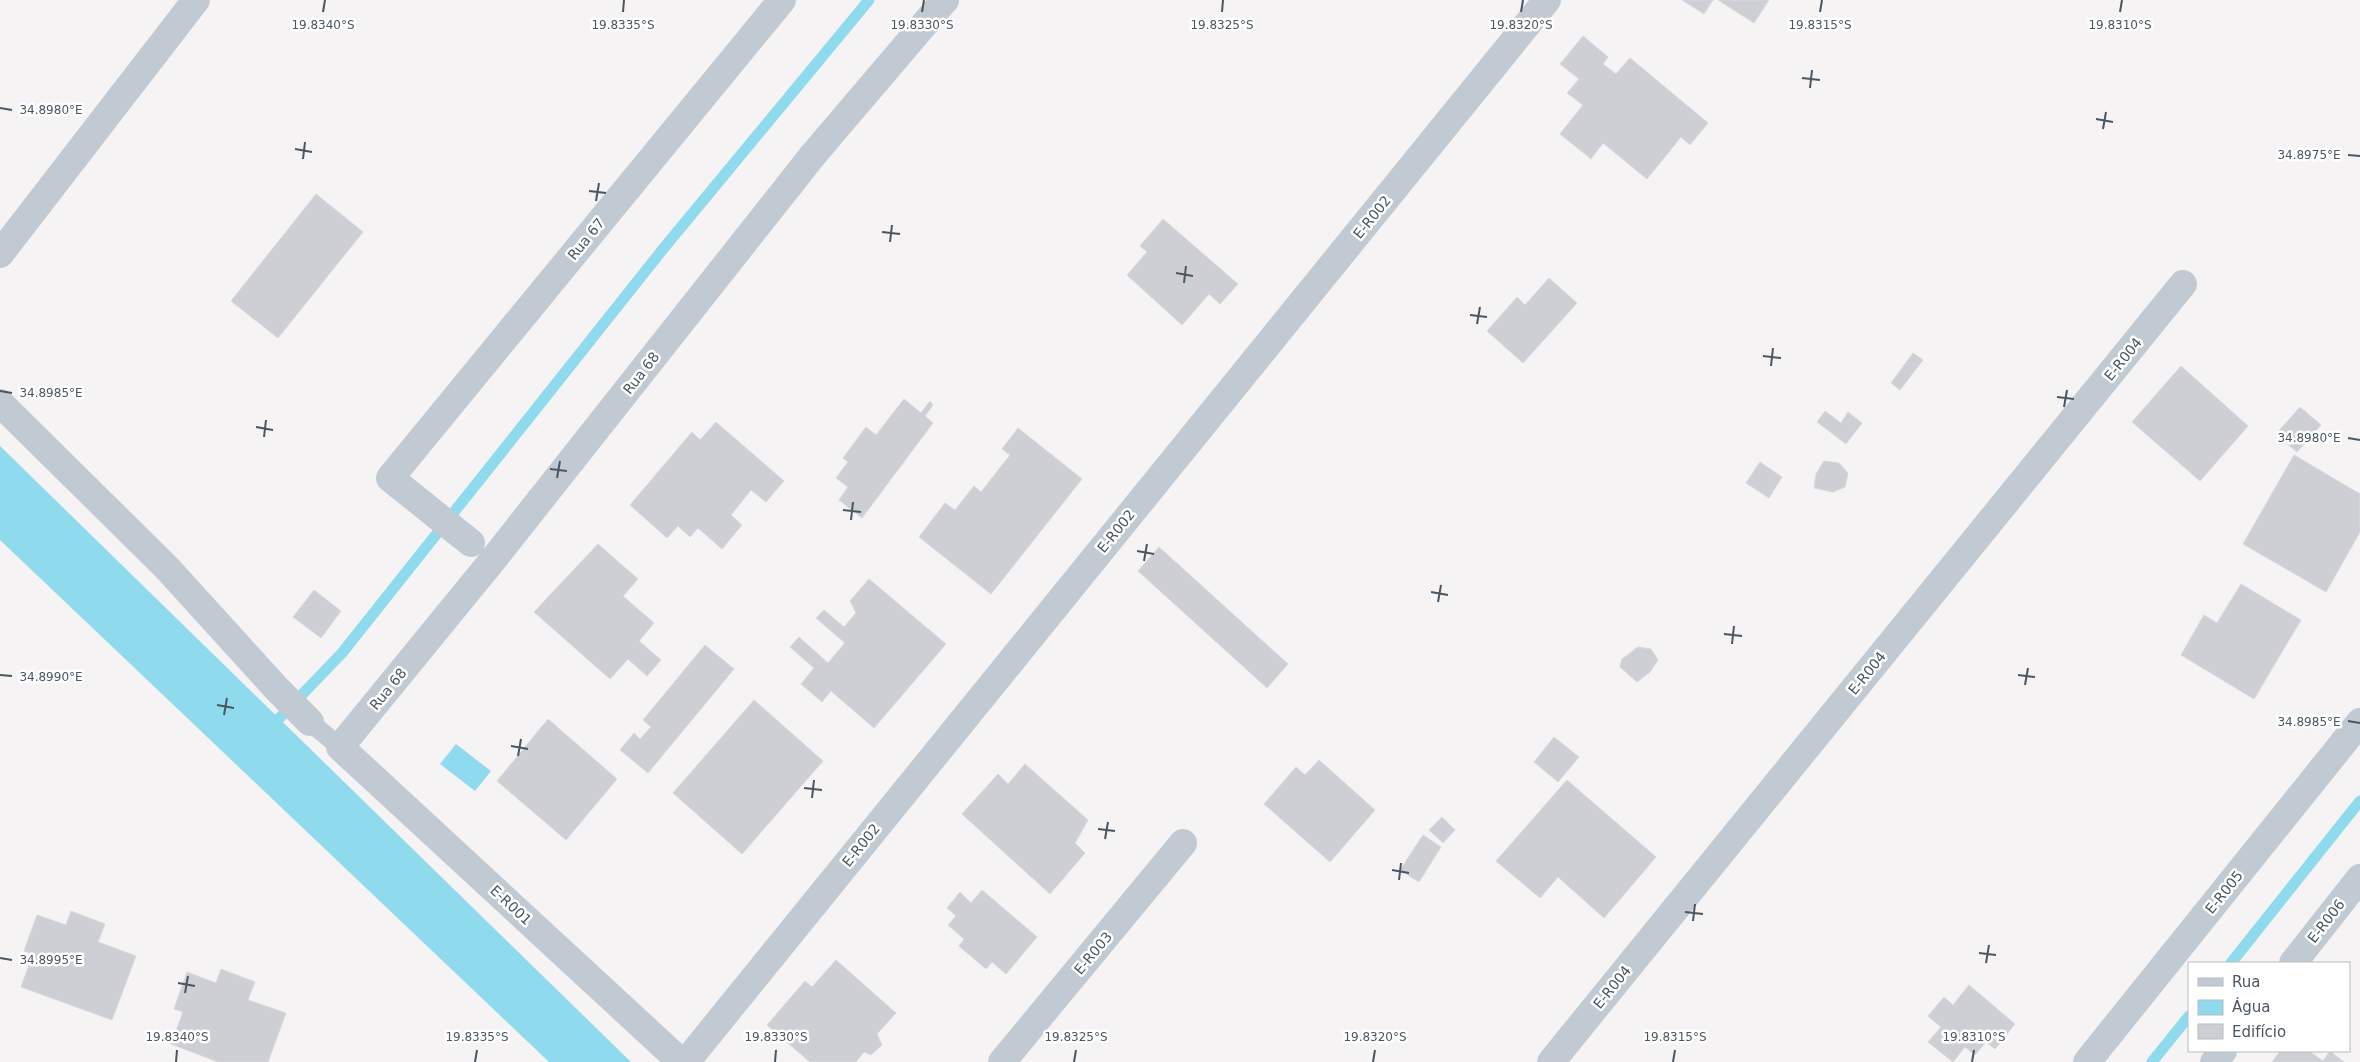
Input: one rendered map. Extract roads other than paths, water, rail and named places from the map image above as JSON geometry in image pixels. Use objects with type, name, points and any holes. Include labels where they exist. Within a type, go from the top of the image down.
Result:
[{"type":"street","points":[[0,254],[196,0]]},
{"type":"street","name":"Rua 67","points":[[471,542],[390,478],[782,0]]},
{"type":"street","name":"Rua 68","points":[[340,748],[492,561],[813,155],[945,0]]},
{"type":"street","name":"E-R002","points":[[686,1062],[1547,0]]},
{"type":"street","name":"E-R004","points":[[1551,1062],[2184,284]]},
{"type":"street","points":[[0,403],[167,568],[277,689],[310,722]]},
{"type":"street","name":"E-R005","points":[[2087,1062],[2360,722]]},
{"type":"street","name":"E-R001","points":[[340,748],[681,1062]]},
{"type":"street","name":"E-R003","points":[[1002,1062],[1183,843]]},
{"type":"street","name":"E-R006","points":[[2294,962],[2360,878]]},
{"type":"street","points":[[2214,1062],[2222,1052]]},
{"type":"lane","points":[[471,542],[492,561]]},
{"type":"lane","points":[[310,722],[340,748]]},
{"type":"water","points":[[0,446],[631,1062],[549,1062],[0,540]]},
{"type":"water","points":[[456,744],[491,771],[475,791],[440,764]]},
{"type":"waterway","points":[[268,730],[342,653],[663,249],[869,0]]},
{"type":"waterway","points":[[2232,962],[2360,801]]},
{"type":"waterway","points":[[2152,1062],[2188,1017]]}]
